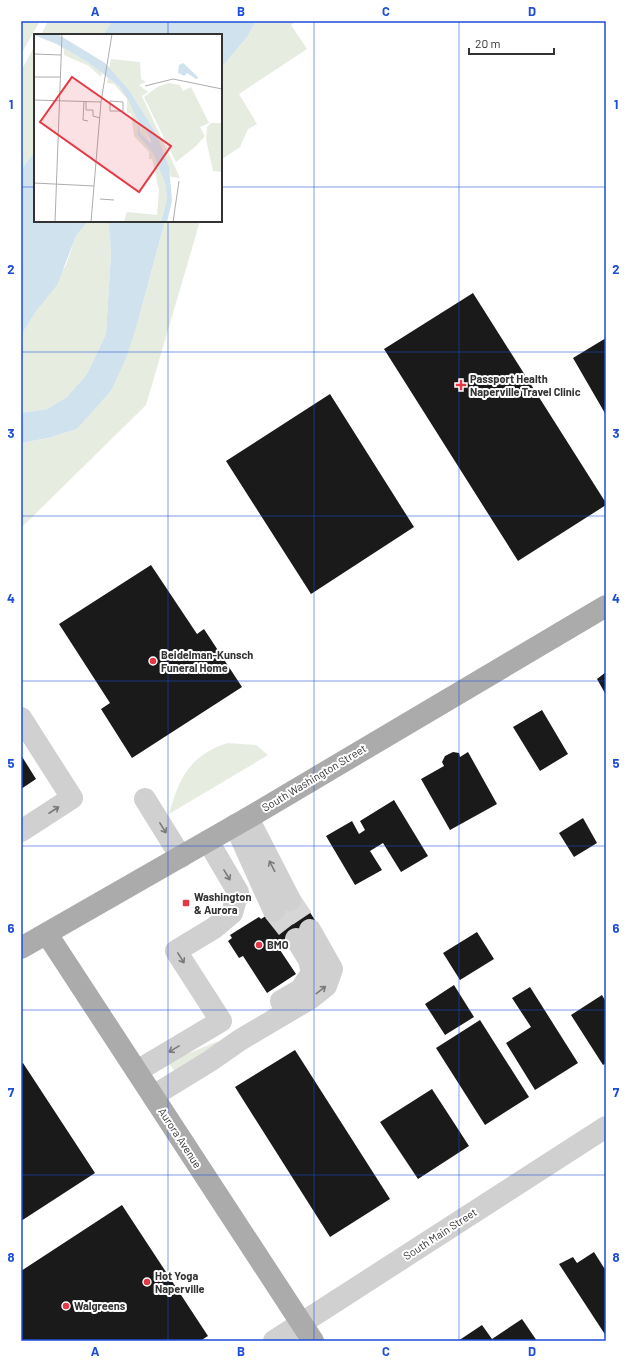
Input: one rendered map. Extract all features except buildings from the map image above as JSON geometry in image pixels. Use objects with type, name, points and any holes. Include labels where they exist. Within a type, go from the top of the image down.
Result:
[{"type":"main road","name":"South Washington Street","points":[[21,948],[241,822],[606,606]]},
{"type":"main road","name":"Aurora Avenue","points":[[47,934],[307,1332]]},
{"type":"street","points":[[21,718],[72,798],[21,831]]},
{"type":"street","points":[[145,799],[181,857]]},
{"type":"street","points":[[241,822],[282,906]]},
{"type":"street","points":[[208,841],[238,892],[232,913],[214,928],[176,951],[221,1021],[240,1040]]},
{"type":"street","points":[[153,1096],[210,1061],[240,1040],[311,998],[326,986],[332,969],[303,935]]},
{"type":"street","points":[[137,1071],[221,1021]]},
{"type":"street","name":"South Main Street","points":[[274,1341],[307,1332],[606,1127]]},
{"type":"shaded area","points":[[21,21],[40,21],[21,54]]},
{"type":"shaded area","points":[[48,21],[112,21],[104,34],[42,34]]},
{"type":"shaded area","points":[[256,21],[296,21],[291,25],[307,49],[239,94],[257,124],[248,129],[240,147],[222,159],[222,67],[247,37]]},
{"type":"shaded area","points":[[34,47],[34,152],[21,170],[21,71]]},
{"type":"shaded area","points":[[87,222],[109,222],[111,253],[106,334],[87,374],[67,397],[47,409],[21,413],[21,335],[66,265],[76,236]]},
{"type":"shaded area","points":[[165,222],[200,222],[146,405],[21,528],[21,443],[48,438],[77,429],[111,391],[138,321]]},
{"type":"shaded area","points":[[227,743],[256,745],[268,755],[169,814],[177,789],[182,779],[195,761],[214,748]]},
{"type":"shaded area","points":[[219,1042],[176,1073],[168,1062]]},
{"type":"water","points":[[112,21],[256,21],[247,37],[222,67],[222,34],[104,34]]},
{"type":"water","points":[[34,152],[34,222],[87,222],[76,236],[57,285],[37,310],[21,335],[21,170]]},
{"type":"water","points":[[109,222],[165,222],[138,321],[126,358],[111,391],[77,429],[48,438],[21,443],[21,413],[47,409],[67,397],[87,374],[106,334],[111,253]]},
{"type":"tunnel","points":[[290,900],[310,930]]},
{"type":"tunnel","points":[[274,911],[296,939]]},
{"type":"place","name":"Passport Health Naperville Travel Clinic","points":[[461,385]]},
{"type":"place","name":"Beidelman-Kunsch Funeral Home","points":[[153,661]]},
{"type":"place","name":"Washington & Aurora","points":[[186,903]]},
{"type":"place","name":"BMO","points":[[259,945]]},
{"type":"place","name":"Hot Yoga Naperville","points":[[147,1282]]},
{"type":"place","name":"Walgreens","points":[[66,1306]]}]
